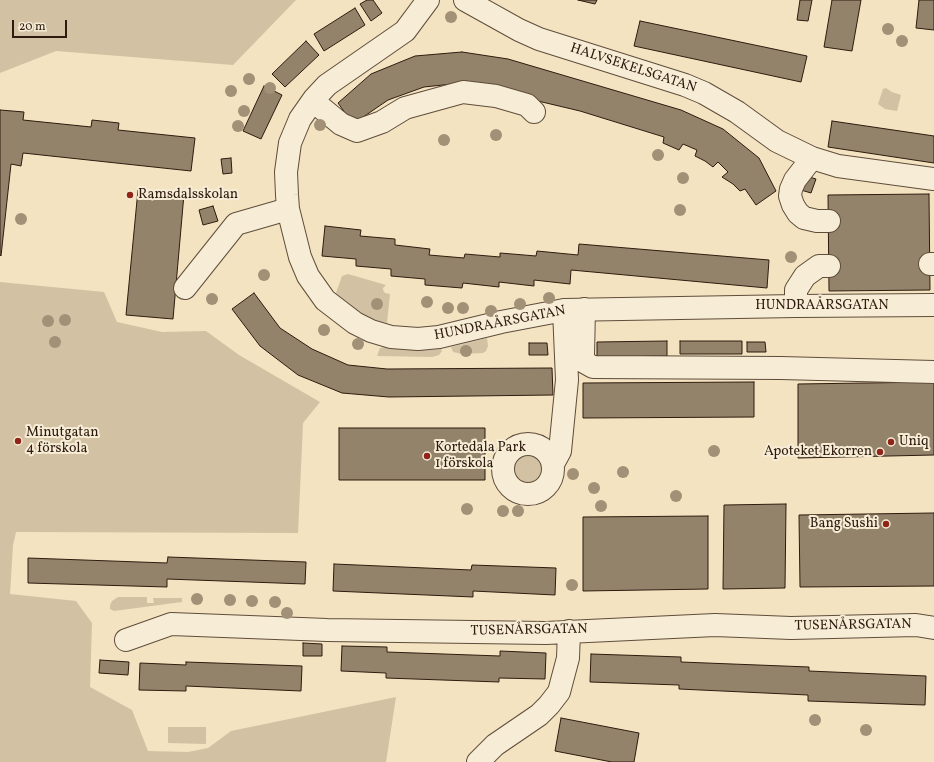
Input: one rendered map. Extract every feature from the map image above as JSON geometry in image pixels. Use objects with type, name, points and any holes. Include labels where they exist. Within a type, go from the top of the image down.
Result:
[{"type":"street","name":"HUNDRAÅRSGATAN","points":[[428,0],[405,31],[327,85],[300,119],[290,143],[286,172],[288,209],[300,257],[308,276],[325,300],[355,323],[371,331],[391,337],[418,339],[440,337],[501,322],[574,309],[934,305]]},
{"type":"street","name":"HALVSEKELSGATAN","points":[[465,0],[519,30],[539,39],[685,85],[704,93],[738,112],[777,141],[812,158],[838,166],[934,179]]},
{"type":"street","points":[[313,101],[341,124],[357,131],[382,122],[405,108],[463,92],[496,96],[527,105],[534,112]]},
{"type":"street","points":[[812,158],[795,180],[790,196],[793,206],[804,218],[817,221],[829,221]]},
{"type":"street","points":[[185,288],[236,224],[288,209]]},
{"type":"street","points":[[796,306],[796,290],[805,276],[819,266],[829,266]]},
{"type":"street","points":[[574,309],[584,362],[593,367],[781,368],[934,372]]},
{"type":"street","points":[[553,464],[560,451],[574,309]]},
{"type":"street","name":"TUSENÅRSGATAN","points":[[126,640],[171,624],[327,630],[546,632],[715,624],[791,628],[916,625],[934,628]]},
{"type":"street","points":[[478,762],[496,745],[539,715],[559,692],[568,658],[569,631]]},
{"type":"shaded area","points":[[0,0],[296,0],[233,65],[56,51],[0,73]]},
{"type":"shaded area","points":[[886,88],[901,95],[897,111],[885,109],[878,104],[883,89]]},
{"type":"shaded area","points":[[348,274],[386,285],[383,290],[385,293],[390,294],[387,323],[364,315],[349,306],[338,296],[336,293],[342,276]]},
{"type":"shaded area","points":[[0,282],[104,292],[117,322],[162,332],[206,331],[239,355],[320,402],[303,423],[298,533],[16,532],[13,545],[10,594],[76,601],[92,623],[90,687],[132,710],[148,751],[188,752],[208,748],[231,731],[396,697],[386,762],[0,762]]},
{"type":"shaded area","points":[[487,338],[488,346],[486,351],[483,353],[462,354],[453,352],[451,347]]},
{"type":"shaded area","points":[[384,347],[419,350],[441,349],[442,351],[439,355],[432,357],[377,356],[380,348]]},
{"type":"shaded area","points":[[536,452],[546,457],[546,477],[537,484],[529,486],[522,485],[513,478],[511,473],[512,464],[518,457],[527,453]]},
{"type":"shaded area","points":[[118,597],[147,597],[147,603],[154,603],[153,598],[182,598],[182,602],[114,611],[110,609],[110,605],[112,601]]},
{"type":"shaded area","points":[[168,727],[206,727],[206,744],[168,743]]},
{"type":"building","points":[[367,0],[373,0],[382,13],[371,21],[360,4]]},
{"type":"building","points":[[578,0],[597,0],[595,4]]},
{"type":"building","points":[[800,0],[812,0],[808,21],[797,20]]},
{"type":"building","points":[[832,0],[861,0],[852,51],[824,47]]},
{"type":"building","points":[[919,0],[934,0],[934,30],[916,28]]},
{"type":"building","points":[[355,8],[365,25],[324,51],[314,34]]},
{"type":"building","points":[[640,21],[807,56],[801,82],[634,46]]},
{"type":"building","points":[[306,41],[319,55],[285,87],[272,74]]},
{"type":"building","points":[[462,52],[508,59],[681,110],[723,129],[759,158],[776,191],[756,205],[745,189],[740,191],[733,184],[722,177],[728,172],[718,162],[713,167],[695,156],[697,150],[683,144],[679,150],[663,143],[664,137],[580,111],[462,83],[424,87],[388,100],[353,124],[338,103],[371,74],[415,56]]},
{"type":"building","points":[[264,86],[282,95],[261,139],[243,131]]},
{"type":"building","points":[[0,110],[24,112],[23,120],[91,127],[92,120],[119,123],[118,130],[195,138],[191,171],[23,153],[21,166],[11,164],[1,256]]},
{"type":"building","points":[[832,121],[934,136],[934,163],[828,147]]},
{"type":"building","points":[[231,158],[232,173],[223,174],[221,159]]},
{"type":"building","points":[[806,176],[816,179],[811,193],[801,190]]},
{"type":"building","points":[[138,190],[184,194],[173,319],[126,315]]},
{"type":"building","points":[[929,194],[930,290],[829,291],[828,195]]},
{"type":"building","points":[[213,206],[218,221],[203,225],[199,210]]},
{"type":"building","points":[[325,226],[361,230],[360,236],[395,239],[395,245],[430,249],[429,255],[464,258],[465,254],[500,257],[500,253],[536,256],[537,251],[578,255],[579,244],[769,260],[767,288],[571,270],[570,284],[534,280],[534,286],[499,282],[499,287],[463,283],[462,288],[425,285],[425,279],[391,276],[391,269],[356,266],[356,259],[322,256]]},
{"type":"building","points":[[254,293],[280,328],[312,349],[348,365],[387,369],[552,368],[553,395],[389,397],[342,393],[298,375],[260,346],[232,309]]},
{"type":"building","points":[[667,341],[667,356],[597,357],[597,342]]},
{"type":"building","points":[[680,341],[742,341],[742,354],[680,354]]},
{"type":"building","points":[[747,342],[765,342],[766,352],[747,352]]},
{"type":"building","points":[[529,343],[547,343],[548,355],[529,355]]},
{"type":"building","points":[[754,382],[754,417],[583,418],[583,383]]},
{"type":"building","points":[[934,382],[934,455],[798,458],[798,384]]},
{"type":"building","points":[[339,428],[485,428],[485,480],[339,480]]},
{"type":"building","points":[[786,504],[785,588],[723,589],[724,505]]},
{"type":"building","points":[[934,513],[934,586],[800,587],[799,515]]},
{"type":"building","points":[[708,516],[708,589],[583,591],[583,517]]},
{"type":"building","points":[[168,557],[306,562],[305,584],[167,579],[167,587],[28,583],[28,558],[167,563]]},
{"type":"building","points":[[334,564],[471,570],[472,565],[556,568],[555,595],[473,591],[473,597],[333,591]]},
{"type":"building","points":[[303,643],[322,644],[322,656],[303,656]]},
{"type":"building","points":[[342,646],[387,647],[387,652],[500,656],[500,651],[546,653],[545,679],[499,678],[499,682],[386,678],[386,673],[341,671]]},
{"type":"building","points":[[591,654],[681,657],[681,662],[809,667],[809,671],[926,676],[925,705],[808,701],[808,695],[679,689],[679,685],[590,682]]},
{"type":"building","points":[[100,660],[129,662],[128,675],[99,673]]},
{"type":"building","points":[[186,662],[302,666],[301,691],[186,686],[186,691],[139,690],[140,663],[186,665]]},
{"type":"building","points":[[561,718],[639,733],[634,762],[612,762],[555,751]]},
{"type":"place","name":"Ramsdalsskolan","points":[[130,195]]},
{"type":"place","name":"Minutgatan 4 förskola","points":[[18,441]]},
{"type":"place","name":"Uniq","points":[[891,442]]},
{"type":"place","name":"Apoteket Ekorren","points":[[880,452]]},
{"type":"place","name":"Kortedala Park 1 förskola","points":[[427,456]]},
{"type":"place","name":"Bang Sushi","points":[[886,524]]}]
